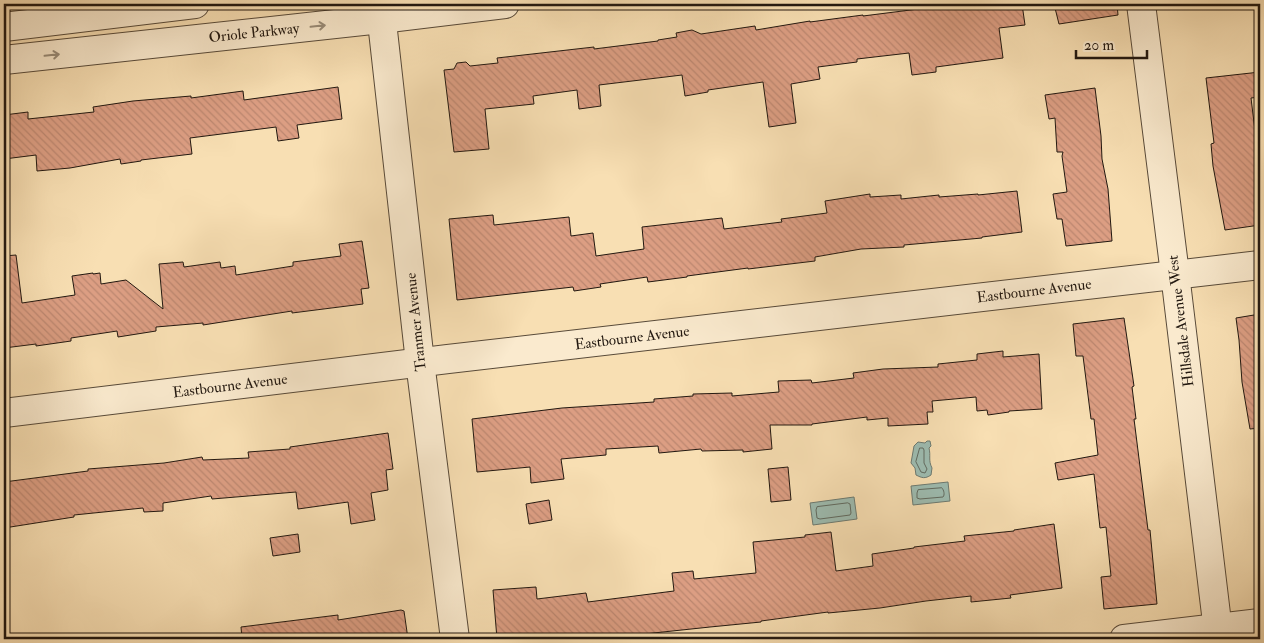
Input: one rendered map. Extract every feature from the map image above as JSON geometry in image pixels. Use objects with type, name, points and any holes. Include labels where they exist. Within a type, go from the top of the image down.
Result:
[{"type":"street","points":[[4,27],[196,4]]},
{"type":"street","name":"Oriole Parkway","points":[[4,60],[380,11],[505,4]]},
{"type":"street","name":"Hillsdale Avenue West","points":[[1141,4],[1218,633]]},
{"type":"street","name":"Tranmer Avenue","points":[[380,11],[420,362],[455,639]]},
{"type":"street","name":"Eastbourne Avenue","points":[[4,412],[1260,265]]},
{"type":"street","points":[[1124,639],[1218,633],[1260,623]]},
{"type":"water","points":[[930,441],[931,446],[929,448],[932,468],[931,475],[924,478],[916,475],[915,468],[911,463],[914,446],[918,442],[925,443]]},
{"type":"water","points":[[948,482],[950,501],[913,505],[911,486]]},
{"type":"water","points":[[854,497],[857,519],[813,525],[810,503]]},
{"type":"building","points":[[958,4],[1022,4],[1025,25],[999,28],[1003,58],[936,67],[936,72],[912,75],[909,53],[857,59],[857,62],[818,67],[820,79],[791,84],[796,123],[769,127],[763,82],[708,90],[708,92],[685,96],[682,75],[599,85],[601,106],[579,109],[577,90],[533,96],[534,104],[485,109],[489,149],[454,152],[444,70],[454,69],[457,63],[466,62],[470,66],[498,63],[497,58],[658,41],[677,37],[676,33],[692,30],[701,34],[755,26],[756,30],[810,21]]},
{"type":"building","points":[[1054,4],[1117,4],[1118,15],[1059,24]]},
{"type":"building","points":[[1260,72],[1260,97],[1251,98],[1260,172],[1260,225],[1225,230],[1213,166],[1211,144],[1214,143],[1206,78]]},
{"type":"building","points":[[338,87],[342,119],[297,125],[299,138],[278,141],[276,127],[190,138],[192,154],[121,164],[120,159],[70,168],[37,171],[36,155],[4,159],[4,115],[28,112],[28,119],[94,112],[93,107],[133,101],[191,96],[191,98],[243,91],[244,100]]},
{"type":"building","points":[[1095,88],[1102,159],[1108,189],[1112,241],[1066,246],[1062,219],[1057,219],[1053,194],[1067,192],[1063,152],[1057,152],[1055,118],[1049,119],[1045,95]]},
{"type":"building","points":[[1017,191],[1022,232],[982,238],[904,245],[904,247],[861,249],[815,257],[815,261],[648,282],[647,277],[600,284],[601,287],[574,291],[573,287],[457,300],[449,219],[493,215],[494,225],[569,217],[571,236],[593,233],[596,256],[644,249],[642,227],[722,218],[724,229],[782,222],[781,219],[827,213],[825,201],[870,194],[870,197],[901,195],[901,199]]},
{"type":"building","points":[[362,241],[369,288],[361,289],[363,304],[292,313],[292,311],[203,325],[203,323],[156,327],[156,331],[118,337],[117,331],[71,338],[71,341],[4,348],[4,256],[16,255],[22,303],[75,295],[72,276],[100,273],[101,284],[126,280],[163,309],[159,264],[183,262],[184,267],[220,262],[221,268],[235,266],[236,275],[293,266],[293,262],[341,256],[339,244]]},
{"type":"building","points":[[1260,314],[1260,428],[1250,429],[1242,382],[1236,318]]},
{"type":"building","points":[[1124,318],[1134,386],[1132,387],[1136,419],[1134,419],[1148,530],[1150,530],[1157,604],[1104,609],[1101,577],[1111,576],[1106,527],[1100,528],[1094,474],[1058,480],[1055,463],[1098,455],[1094,419],[1091,419],[1083,356],[1076,356],[1073,324]]},
{"type":"building","points":[[1003,351],[1003,357],[1039,354],[1042,409],[1009,411],[988,415],[987,410],[977,411],[976,397],[932,401],[933,412],[927,412],[928,424],[888,426],[888,418],[867,420],[867,417],[812,425],[770,425],[772,449],[743,452],[743,450],[702,451],[701,449],[659,453],[658,446],[606,449],[606,455],[561,459],[564,479],[531,483],[530,467],[477,472],[472,419],[562,408],[654,402],[654,399],[693,396],[693,394],[732,393],[732,396],[779,392],[778,381],[811,380],[812,383],[854,378],[853,373],[883,369],[938,367],[938,364],[977,360],[977,354]]},
{"type":"building","points":[[388,433],[393,469],[386,470],[388,490],[371,493],[375,520],[351,524],[348,502],[298,509],[296,492],[212,499],[211,496],[163,503],[163,511],[144,512],[143,508],[74,515],[74,517],[4,528],[4,482],[88,471],[88,469],[164,463],[202,457],[203,460],[249,458],[248,452],[290,449],[290,447]]},
{"type":"building","points":[[788,467],[791,500],[771,502],[768,469]]},
{"type":"building","points":[[549,500],[552,520],[529,524],[526,504]]},
{"type":"building","points":[[1054,524],[1062,588],[1010,595],[1011,598],[971,602],[971,596],[880,608],[828,612],[761,622],[597,639],[497,639],[493,590],[536,587],[537,599],[586,593],[588,602],[674,591],[672,573],[693,571],[694,579],[756,573],[753,542],[805,537],[805,535],[831,532],[836,571],[873,566],[872,554],[965,541],[964,536],[1014,531]]},
{"type":"building","points":[[298,534],[300,552],[273,556],[270,538]]},
{"type":"building","points":[[404,611],[408,639],[242,639],[241,627],[338,615],[338,620]]}]
